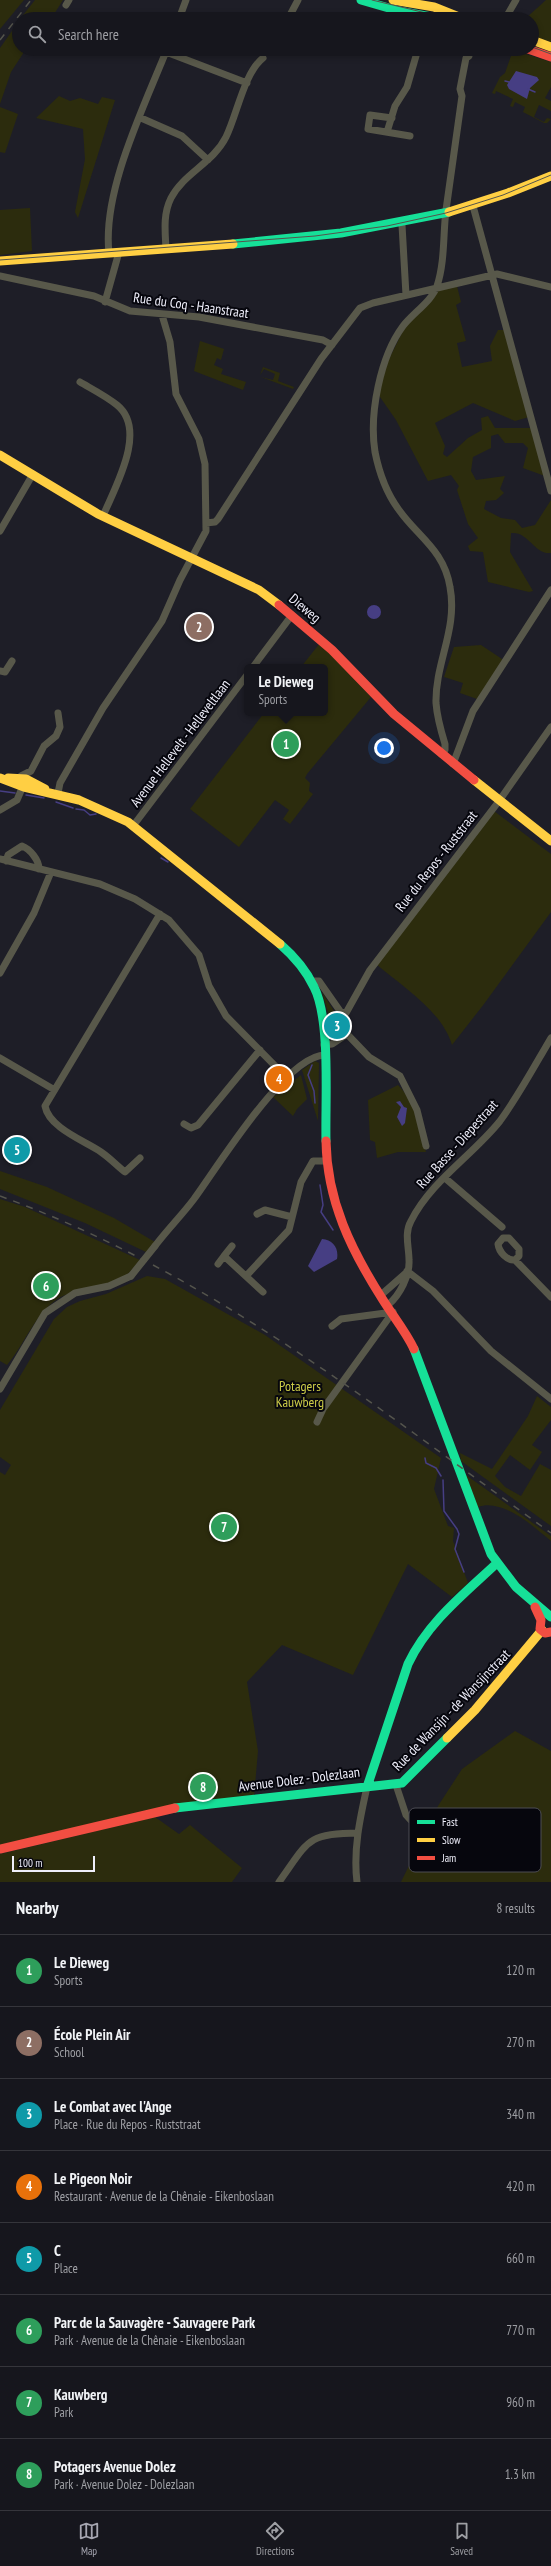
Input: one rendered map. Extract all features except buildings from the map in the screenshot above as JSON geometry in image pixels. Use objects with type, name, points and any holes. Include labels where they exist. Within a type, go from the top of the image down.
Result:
[{"type":"main road","points":[[360,0],[396,12]]},
{"type":"main road","points":[[393,0],[407,4],[434,7],[446,12]]},
{"type":"main road","points":[[539,43],[551,47]]},
{"type":"main road","points":[[539,53],[551,57]]},
{"type":"main road","points":[[0,261],[316,237],[402,225],[473,206],[503,196],[551,176]]},
{"type":"main road","name":"Dieweg","points":[[0,455],[33,474],[59,492],[103,516],[259,590],[292,615],[332,650],[389,709],[441,754],[551,841]]},
{"type":"main road","points":[[0,778],[54,792],[97,807],[133,826],[266,932],[297,960],[312,981],[322,1013],[326,1161],[334,1204],[343,1229],[354,1254],[413,1346],[482,1532],[497,1563],[516,1587],[533,1602],[547,1618],[539,1625],[542,1630],[551,1632]]},
{"type":"main road","name":"Avenue Dolez - Dolezlaan","points":[[0,1849],[178,1807],[367,1786],[406,1672],[417,1645],[437,1619],[497,1563]]},
{"type":"main road","name":"Rue de Wansijn - de Wansijnstraat","points":[[367,1786],[396,1785],[407,1780],[475,1710],[516,1663],[542,1630]]},
{"type":"street","points":[[182,12],[186,0]]},
{"type":"street","points":[[292,12],[298,0]]},
{"type":"street","points":[[509,12],[516,0]]},
{"type":"street","points":[[109,253],[109,226],[114,190],[165,56]]},
{"type":"street","points":[[182,56],[247,83]]},
{"type":"street","points":[[387,132],[395,106],[407,87],[416,56]]},
{"type":"street","points":[[441,754],[445,750],[445,744],[436,704],[439,678],[453,614],[450,585],[440,558],[427,539],[400,511],[390,496],[375,453],[373,430],[376,399],[383,370],[394,342],[402,327],[431,296],[437,287],[462,96],[460,90],[466,58],[469,56]]},
{"type":"street","points":[[166,249],[166,216],[172,198],[185,180],[208,160],[226,138],[247,83],[258,62],[263,58]]},
{"type":"street","points":[[392,118],[370,115],[368,129],[410,136]]},
{"type":"street","points":[[140,118],[182,136],[208,160]]},
{"type":"street","points":[[473,206],[551,491]]},
{"type":"street","points":[[402,225],[406,295]]},
{"type":"street","points":[[105,302],[119,252]]},
{"type":"street","points":[[206,523],[215,522],[218,519],[321,359],[360,308],[366,304],[491,274],[551,287]]},
{"type":"street","name":"Rue du Coq - Haanstraat","points":[[0,276],[94,296],[105,302],[130,311],[162,315],[199,317],[323,340],[332,345]]},
{"type":"street","points":[[54,792],[103,708],[162,621],[192,557],[205,538],[206,477],[202,451],[176,394],[170,342],[162,315]]},
{"type":"street","points":[[80,382],[118,405],[131,427],[131,441],[103,516]]},
{"type":"street","points":[[0,531],[33,474]]},
{"type":"street","points":[[453,764],[473,711],[551,590]]},
{"type":"street","points":[[255,664],[292,615]]},
{"type":"street","points":[[0,672],[5,672],[12,661]]},
{"type":"street","name":"Avenue Hellevelt - Helleveltlaan","points":[[133,826],[244,679]]},
{"type":"street","points":[[0,810],[17,800],[30,771],[44,746],[56,736],[60,727],[58,713]]},
{"type":"street","name":"Rue du Repos - Ruststraat","points":[[312,981],[319,980],[340,1011],[346,1013],[370,970],[499,801],[551,727]]},
{"type":"street","points":[[24,784],[25,773],[30,771]]},
{"type":"street","points":[[3,860],[22,846],[28,848],[39,864],[39,869]]},
{"type":"street","points":[[3,860],[100,884],[160,914],[176,927],[199,955],[209,986],[226,1016],[287,1078]]},
{"type":"street","points":[[0,973],[34,913],[51,872]]},
{"type":"street","points":[[140,1158],[124,1172],[102,1153],[66,1130],[46,1110],[45,1106],[53,1089],[160,914]]},
{"type":"street","points":[[324,1045],[332,1044],[347,1034],[369,1057],[402,1078],[417,1110],[426,1146]]},
{"type":"street","name":"Rue Basse - Diepestraat","points":[[317,1422],[323,1409],[390,1308],[401,1288],[409,1261],[407,1232],[410,1222],[423,1202],[500,1121],[551,1038]]},
{"type":"street","points":[[184,1124],[191,1128],[198,1125],[260,1050]]},
{"type":"street","points":[[0,1389],[45,1313],[75,1293],[109,1286],[131,1276],[193,1200],[257,1108],[287,1078],[315,1056],[324,1055]]},
{"type":"street","points":[[0,1058],[53,1089]]},
{"type":"street","points":[[247,1276],[289,1230],[301,1182],[313,1161],[326,1161]]},
{"type":"street","points":[[445,1178],[502,1228]]},
{"type":"street","points":[[257,1214],[265,1210],[292,1217]]},
{"type":"street","points":[[218,1264],[232,1246]]},
{"type":"street","points":[[224,1256],[263,1292]]},
{"type":"street","points":[[515,1260],[551,1297]]},
{"type":"street","points":[[381,1295],[406,1272],[433,1291],[491,1352],[551,1399]]},
{"type":"street","points":[[332,1326],[341,1319],[390,1308]]},
{"type":"street","points":[[396,1785],[406,1815],[409,1818]]},
{"type":"street","points":[[356,1881],[355,1866],[358,1833],[367,1786]]},
{"type":"street","points":[[279,1882],[313,1839],[329,1834],[358,1833]]},
{"type":"green space","points":[[0,0],[24,0],[14,12],[12,12],[12,14],[0,29]]},
{"type":"green space","points":[[35,0],[63,0],[55,12],[26,12]]},
{"type":"green space","points":[[546,0],[551,0],[551,42],[539,38],[539,12],[533,12]]},
{"type":"green space","points":[[12,31],[12,56],[21,56],[11,72],[0,104],[0,48]]},
{"type":"green space","points":[[511,56],[532,56],[551,62],[551,87],[545,98],[551,101],[551,111],[539,105],[534,117],[544,122],[547,118],[551,119],[547,123],[544,123],[523,112],[525,107],[515,102],[513,107],[510,106],[513,99],[496,91],[495,94],[492,93],[500,77],[505,73]]},
{"type":"green space","points":[[59,96],[70,101],[80,98],[98,104],[102,97],[115,100],[78,218],[75,212],[85,159],[83,129],[36,118]]},
{"type":"green space","points":[[0,107],[18,114],[5,153],[0,152]]},
{"type":"green space","points":[[30,208],[32,251],[0,255],[0,210]]},
{"type":"green space","points":[[457,286],[461,302],[456,305],[466,341],[457,343],[462,367],[492,361],[490,346],[498,330],[504,330],[529,417],[515,421],[473,403],[435,423],[445,446],[443,454],[447,457],[468,438],[482,430],[481,418],[488,416],[495,428],[531,428],[545,476],[523,468],[528,448],[523,443],[505,443],[498,434],[491,436],[491,448],[473,457],[471,471],[476,480],[505,476],[500,489],[504,493],[496,500],[486,501],[484,509],[501,518],[515,520],[522,528],[535,525],[551,500],[551,553],[545,553],[517,533],[511,533],[510,552],[533,591],[529,592],[488,582],[483,552],[470,551],[468,546],[478,538],[468,524],[457,490],[459,486],[451,475],[428,481],[396,420],[380,397],[380,388],[388,361],[405,327],[440,289]]},
{"type":"green space","points":[[200,341],[224,349],[221,360],[217,358],[214,365],[223,369],[221,374],[246,382],[243,390],[194,371]]},
{"type":"green space","points":[[263,367],[280,373],[278,381],[294,387],[293,389],[261,377],[273,380],[275,374],[264,369],[260,375]]},
{"type":"green space","points":[[320,643],[371,697],[307,774],[305,778],[310,783],[309,791],[313,794],[290,824],[283,819],[289,810],[275,800],[239,847],[190,809],[262,716],[328,716],[328,664],[303,664]]},
{"type":"green space","points":[[481,645],[505,661],[477,699],[460,693],[463,683],[444,677],[454,647]]},
{"type":"green space","points":[[494,811],[551,854],[551,912],[452,1045],[440,1021],[431,1010],[376,964]]},
{"type":"green space","points":[[322,992],[339,1019],[339,1024],[331,1034],[329,1016]]},
{"type":"green space","points":[[315,1061],[319,1063],[318,1121],[302,1070]]},
{"type":"green space","points":[[301,1075],[307,1099],[297,1109],[293,1116],[273,1097]]},
{"type":"green space","points":[[398,1085],[409,1099],[413,1107],[426,1152],[398,1152],[377,1158],[375,1142],[370,1140],[368,1100]]},
{"type":"green space","points":[[0,1171],[47,1187],[114,1218],[155,1242],[146,1252],[85,1223],[0,1189]]},
{"type":"green space","points":[[0,1199],[25,1207],[140,1260],[127,1274],[118,1280],[67,1294],[51,1304],[37,1320],[7,1365],[0,1361]]},
{"type":"green space","name":"Potagers Kauwberg","points":[[147,1276],[165,1279],[265,1335],[441,1458],[434,1489],[448,1526],[454,1528],[453,1541],[468,1583],[452,1597],[408,1564],[353,1675],[282,1645],[247,1682],[258,1751],[254,1797],[180,1804],[0,1847],[0,1472],[5,1475],[11,1465],[0,1457],[0,1410],[54,1319],[67,1307],[80,1301],[106,1294]]},
{"type":"green space","points":[[537,1396],[551,1407],[551,1420],[532,1445],[542,1452],[530,1470],[510,1455],[495,1476],[505,1487],[521,1496],[540,1464],[551,1470],[551,1526],[461,1461],[460,1453],[492,1469],[528,1416]]},
{"type":"green space","points":[[466,1475],[551,1536],[551,1541],[526,1521],[507,1510],[497,1506],[487,1505],[478,1507]]},
{"type":"green space","points":[[515,1731],[551,1751],[551,1882],[401,1882],[409,1866],[409,1872],[541,1872],[541,1808],[437,1808],[462,1769]]},
{"type":"green space","points":[[155,1817],[179,1834],[190,1825],[242,1868],[232,1882],[0,1882],[0,1854]]},
{"type":"shaded area","points":[[516,71],[537,77],[539,80],[530,88],[527,99],[509,89],[507,85]]},
{"type":"shaded area","points":[[371,605],[377,605],[381,609],[381,615],[377,619],[371,619],[367,615],[367,609]]},
{"type":"shaded area","points":[[400,1101],[404,1107],[407,1108],[405,1123],[402,1126],[397,1117],[401,1107],[396,1102]]},
{"type":"shaded area","points":[[322,1239],[329,1241],[334,1245],[337,1251],[337,1259],[314,1272],[308,1266]]},
{"type":"waterway","points":[[505,81],[509,82]]},
{"type":"waterway","points":[[528,89],[535,92]]},
{"type":"waterway","points":[[0,791],[15,793]]},
{"type":"waterway","points":[[26,795],[44,798]]},
{"type":"waterway","points":[[56,802],[73,808]]},
{"type":"waterway","points":[[76,809],[84,810],[90,815],[96,814]]},
{"type":"waterway","points":[[161,858],[168,862]]},
{"type":"waterway","points":[[312,1065],[308,1075],[314,1091],[315,1103]]},
{"type":"waterway","points":[[320,1185],[323,1205],[321,1212],[333,1230]]},
{"type":"waterway","points":[[425,1458],[426,1463],[436,1468],[441,1476]]},
{"type":"waterway","points":[[443,1480],[444,1511],[459,1534],[455,1549],[464,1572]]},
{"type":"tram line","points":[[372,0],[422,12]]},
{"type":"tram line","points":[[539,50],[551,54]]},
{"type":"tram line","points":[[0,260],[315,236],[387,226],[446,213],[503,195],[551,175]]},
{"type":"railway","points":[[22,12],[31,0]]},
{"type":"railway","points":[[0,40],[12,25]]},
{"type":"railway","points":[[0,1196],[76,1227],[148,1262],[218,1302],[287,1345],[354,1390],[551,1533]]},
{"type":"traffic: fast","points":[[361,0],[404,12]]},
{"type":"traffic: fast","points":[[233,244],[341,233],[449,212]]},
{"type":"traffic: fast","points":[[280,944],[304,969],[314,987],[319,1001],[323,1019],[325,1040],[326,1141]]},
{"type":"traffic: fast","points":[[414,1349],[491,1554],[516,1587],[551,1617]]},
{"type":"traffic: fast","points":[[367,1787],[408,1664],[416,1649],[436,1622],[448,1609],[497,1563]]},
{"type":"traffic: fast","points":[[175,1808],[402,1783],[447,1738]]},
{"type":"traffic: slow","points":[[393,0],[434,7],[446,12]]},
{"type":"traffic: slow","points":[[539,43],[551,47]]},
{"type":"traffic: slow","points":[[449,212],[508,193],[551,176]]},
{"type":"traffic: slow","points":[[0,261],[233,244]]},
{"type":"traffic: slow","points":[[0,455],[98,514],[259,590],[279,605]]},
{"type":"traffic: slow","points":[[0,778],[24,787],[79,800],[128,822],[280,944]]},
{"type":"traffic: slow","points":[[8,778],[26,779],[45,789]]},
{"type":"traffic: slow","points":[[474,780],[551,841]]},
{"type":"traffic: slow","points":[[447,1738],[475,1710],[542,1630]]},
{"type":"traffic: jam","points":[[539,53],[551,57]]},
{"type":"traffic: jam","points":[[279,605],[332,650],[394,714],[474,780]]},
{"type":"traffic: jam","points":[[326,1141],[327,1163],[331,1184],[336,1204],[351,1244],[371,1281],[414,1349]]},
{"type":"traffic: jam","points":[[535,1607],[541,1620],[540,1629],[545,1633],[551,1632]]},
{"type":"traffic: jam","points":[[0,1849],[175,1808]]},
{"type":"place","name":"École Plein Air","points":[[199,627]]},
{"type":"place","name":"Le Dieweg","points":[[286,744]]},
{"type":"place","name":"Le Combat avec l'Ange","points":[[337,1026]]},
{"type":"place","name":"Le Pigeon Noir","points":[[279,1079]]},
{"type":"place","name":"C","points":[[17,1150]]},
{"type":"place","name":"Parc de la Sauvagère - Sauvagere Park","points":[[46,1286]]},
{"type":"place","name":"Kauwberg","points":[[224,1527]]},
{"type":"place","name":"Potagers Avenue Dolez","points":[[203,1787]]}]
